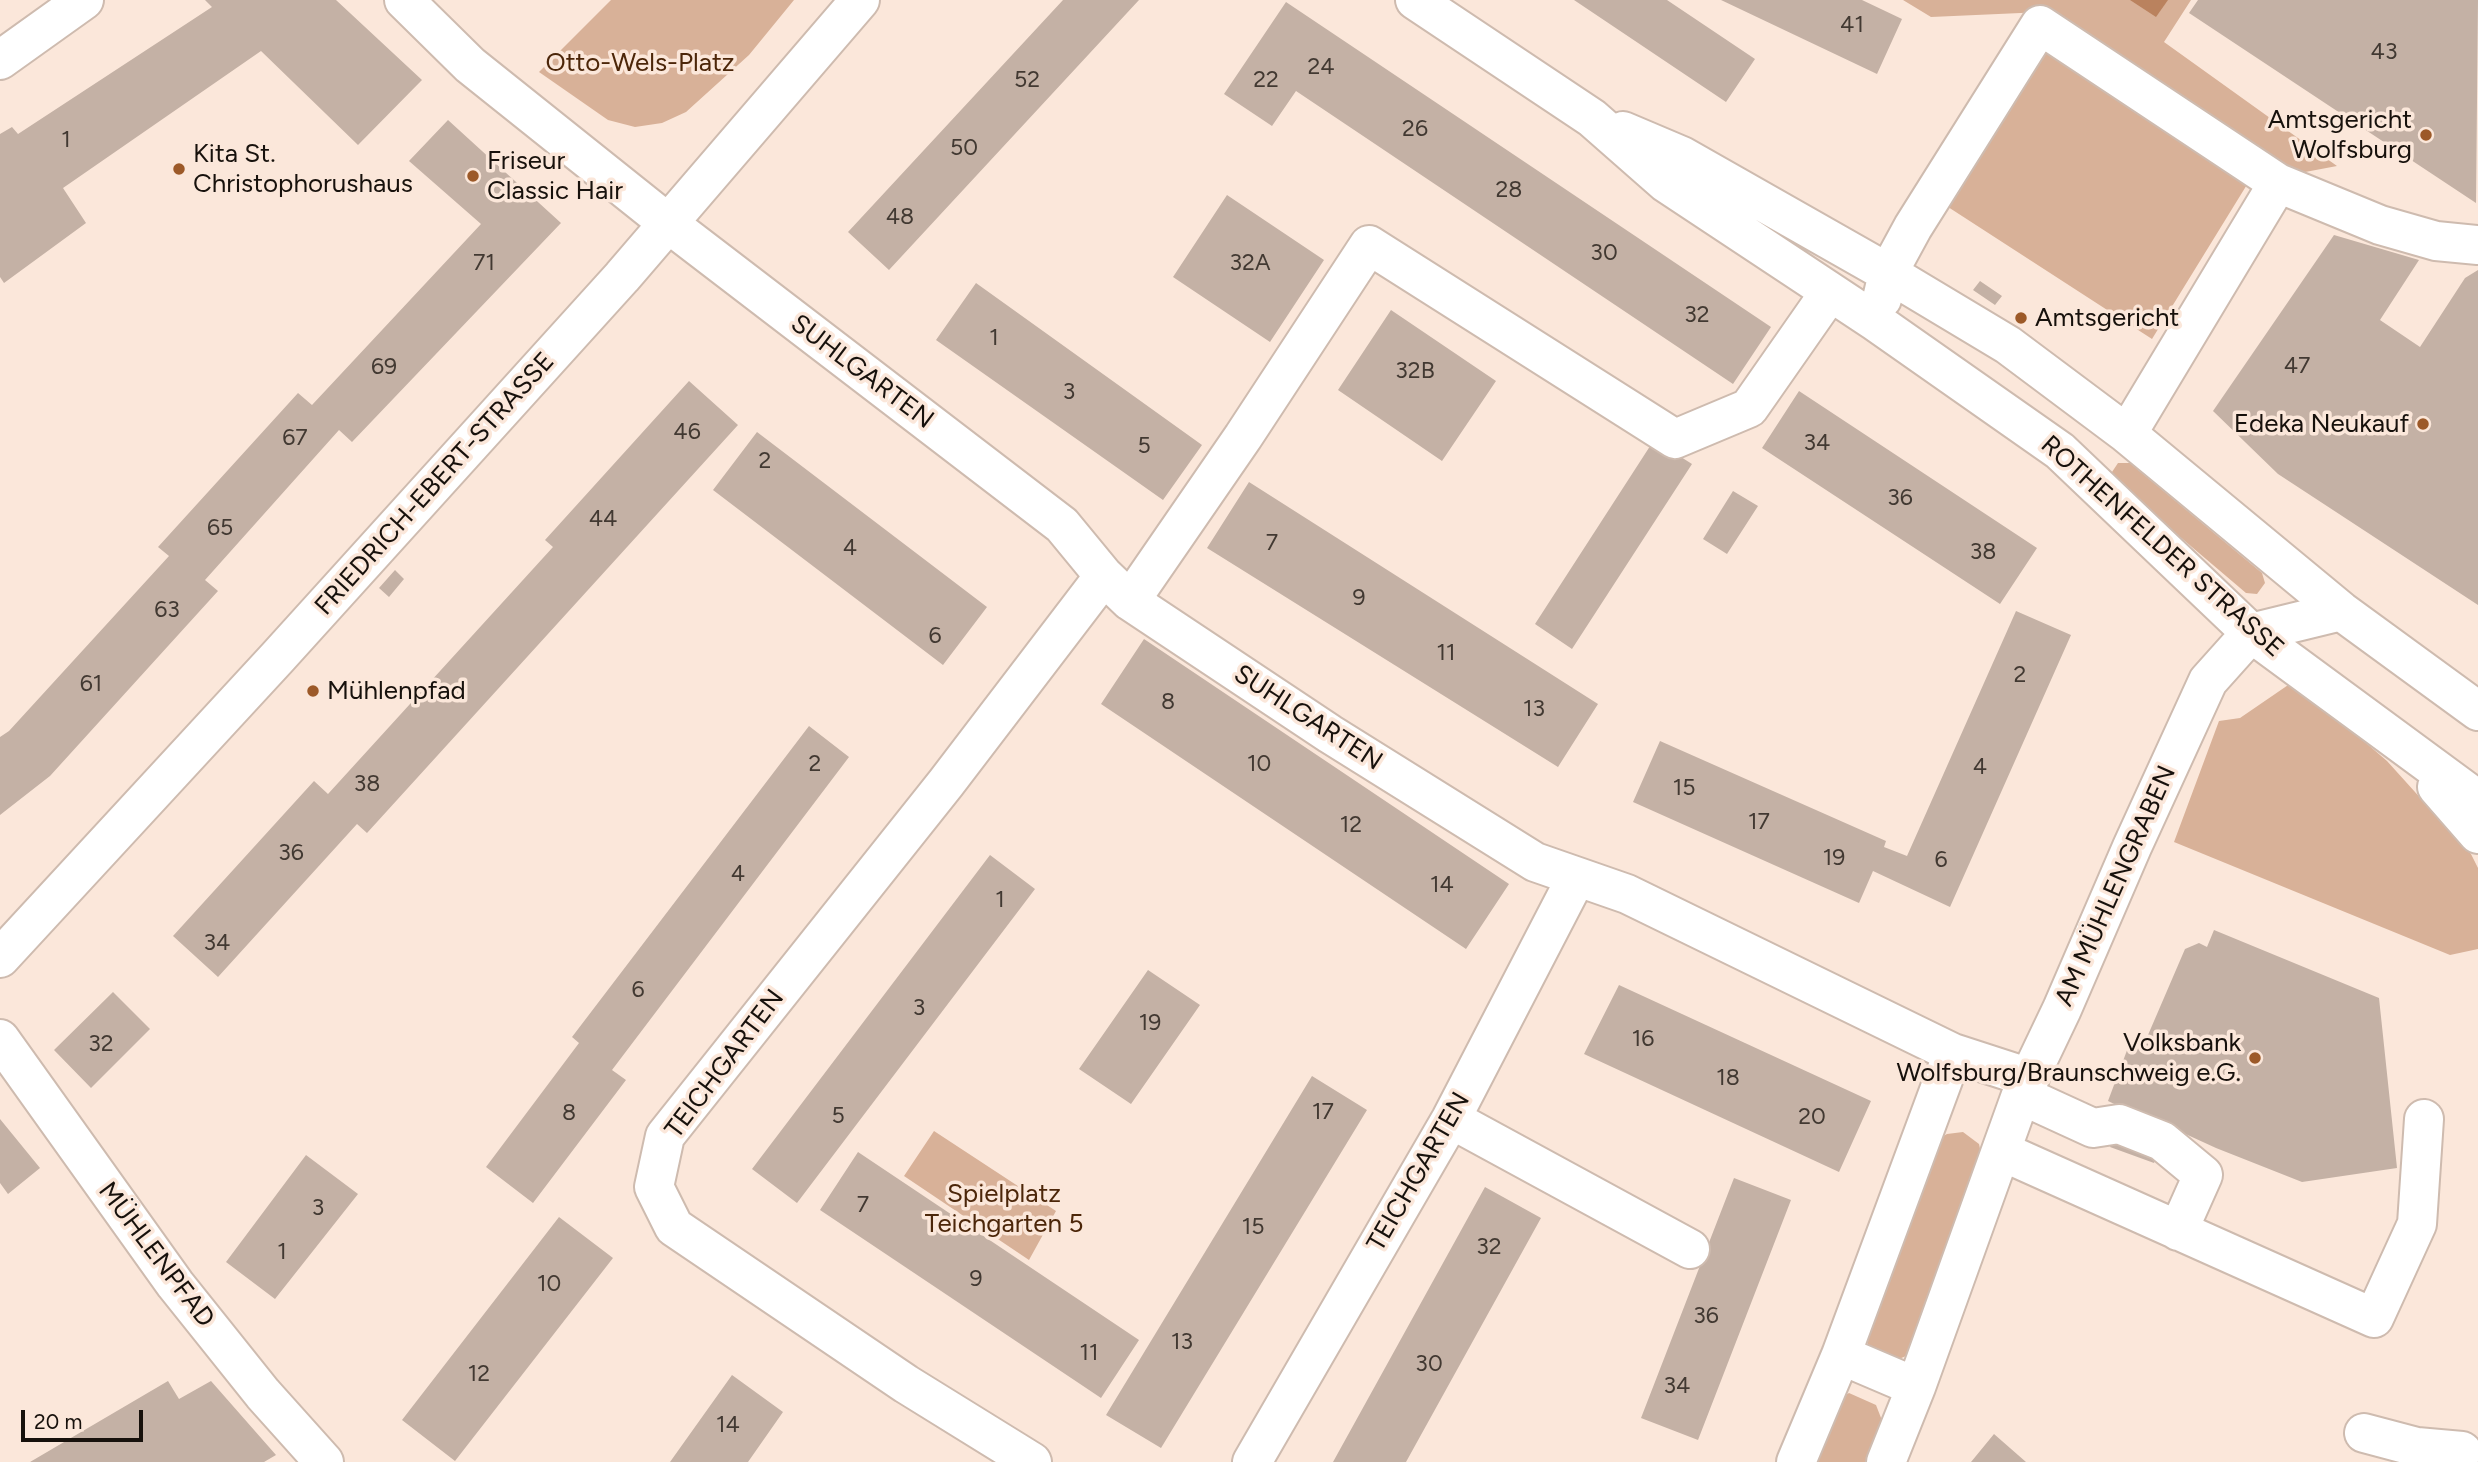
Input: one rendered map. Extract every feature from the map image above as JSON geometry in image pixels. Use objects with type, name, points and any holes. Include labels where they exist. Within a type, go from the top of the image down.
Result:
[{"type":"street","points":[[0,60],[84,0]]},
{"type":"street","name":"SUHLGARTEN","points":[[404,0],[470,65],[669,224],[1062,525],[1117,589],[1330,734],[1535,862],[1627,894],[2025,1087],[2093,1128],[2119,1124],[2162,1141],[2203,1175],[2178,1231]]},
{"type":"street","name":"FRIEDRICH-EBERT-STRASSE","points":[[0,958],[277,658],[669,224],[860,0]]},
{"type":"street","name":"ROTHENFELDER STRASSE","points":[[1415,0],[1592,118],[1666,183],[1876,323],[2060,451],[2251,633],[2478,800]]},
{"type":"street","points":[[1876,323],[1888,273],[2034,12],[2278,183],[2380,225],[2436,241],[2478,245]]},
{"type":"street","name":"ROTHENFELDER STRASSE","points":[[1592,118],[1682,156],[1888,273],[2008,345],[2126,434],[2341,611],[2471,704]]},
{"type":"street","points":[[2060,451],[2126,434],[2278,183]]},
{"type":"street","name":"TEICHGARTEN","points":[[1032,1462],[906,1384],[674,1227],[654,1187],[665,1136],[946,783],[1117,589],[1243,437],[1369,245],[1675,439],[1749,408],[1830,292]]},
{"type":"street","points":[[2251,633],[2341,611]]},
{"type":"street","name":"AM MÜHLENGRABEN","points":[[1886,1462],[2025,1087],[2063,1009],[2132,847],[2208,681],[2251,633]]},
{"type":"street","points":[[2404,748],[2478,834]]},
{"type":"street","name":"TEICHGARTEN","points":[[1252,1462],[1451,1119],[1576,878]]},
{"type":"street","name":"MÜHLENPFAD","points":[[0,1039],[175,1284],[263,1394],[324,1462]]},
{"type":"street","points":[[1796,1462],[1841,1355],[1953,1053]]},
{"type":"street","points":[[1451,1119],[1690,1249]]},
{"type":"street","points":[[2001,1152],[2374,1318],[2417,1224],[2424,1119]]},
{"type":"street","points":[[1841,1355],[1916,1387]]},
{"type":"street","points":[[2364,1433],[2417,1447],[2463,1450]]},
{"type":"green space","name":"Otto-Wels-Platz","points":[[611,0],[794,0],[749,55],[686,112],[662,123],[635,127],[608,120],[539,72]]},
{"type":"green space","points":[[1903,0],[2191,0],[2164,42],[2337,166],[2284,176],[2043,12],[1931,17]]},
{"type":"green space","points":[[2046,50],[2248,183],[2152,339],[1945,205]]},
{"type":"green space","points":[[2118,463],[2130,463],[2262,573],[2265,583],[2257,594],[2246,593],[2113,480],[2112,472]]},
{"type":"green space","points":[[2294,681],[2387,761],[2471,854],[2478,868],[2478,949],[2450,955],[2174,842],[2219,721],[2240,718]]},
{"type":"green space","name":"Spielplatz Teichgarten 5","points":[[934,1131],[1056,1211],[1029,1260],[904,1176]]},
{"type":"green space","points":[[1963,1132],[1979,1144],[1983,1163],[1911,1354],[1894,1361],[1869,1348],[1863,1327],[1934,1141],[1947,1134]]},
{"type":"green space","points":[[1849,1393],[1876,1405],[1883,1423],[1867,1462],[1808,1462],[1833,1402]]},
{"type":"shaded area","points":[[2130,0],[2168,0],[2156,17]]},
{"type":"building","points":[[205,0],[336,0],[422,80],[358,145],[261,51],[63,188],[86,223],[4,283],[0,277],[0,134],[12,127],[18,134],[212,7]]},
{"type":"building","points":[[1063,0],[1139,0],[889,270],[848,232]]},
{"type":"building","points":[[1574,0],[1667,0],[1755,59],[1726,102]]},
{"type":"building","points":[[1721,0],[1862,0],[1902,19],[1877,74]]},
{"type":"building","name":"Amtsgericht Wolfsburg","points":[[2198,0],[2478,0],[2476,203],[2189,13]]},
{"type":"building","points":[[1286,2],[1771,327],[1733,384],[1296,91],[1272,126],[1224,94]]},
{"type":"building","points":[[448,120],[561,223],[352,442],[339,430],[205,580],[218,591],[50,776],[0,815],[0,737],[9,731],[169,556],[158,547],[298,393],[312,405],[481,224],[409,161]]},
{"type":"building","points":[[1227,195],[1324,260],[1270,342],[1173,277]]},
{"type":"building","points":[[2334,235],[2419,260],[2380,320],[2420,347],[2465,278],[2478,270],[2478,605],[2278,474],[2213,411]]},
{"type":"building","points":[[1980,281],[2002,296],[1995,305],[1973,290]]},
{"type":"building","points":[[976,283],[1202,445],[1163,500],[936,340]]},
{"type":"building","points":[[1391,310],[1496,381],[1442,461],[1338,390]]},
{"type":"building","points":[[689,381],[738,425],[367,833],[357,824],[218,977],[173,936],[314,781],[328,794],[553,547],[545,540]]},
{"type":"building","points":[[1799,391],[2037,548],[2000,604],[1762,448]]},
{"type":"building","points":[[757,432],[987,607],[943,665],[713,490]]},
{"type":"building","points":[[1654,440],[1692,464],[1572,649],[1535,624]]},
{"type":"building","points":[[1249,482],[1598,704],[1558,767],[1207,548]]},
{"type":"building","points":[[1733,491],[1758,506],[1727,554],[1703,539]]},
{"type":"building","points":[[395,570],[404,579],[389,597],[379,588]]},
{"type":"building","points":[[2016,611],[2071,635],[1950,907],[1873,871],[1859,903],[1633,802],[1660,741],[1886,841],[1884,847],[1907,856]]},
{"type":"building","points":[[1144,639],[1509,884],[1466,949],[1101,704]]},
{"type":"building","points":[[809,726],[849,757],[612,1070],[626,1080],[533,1203],[486,1167],[579,1043],[572,1037]]},
{"type":"building","points":[[990,855],[1035,889],[797,1203],[752,1169]]},
{"type":"building","name":"Volksbank Wolfsburg/Braunschweig e.G.","points":[[2214,930],[2379,998],[2397,1168],[2302,1182],[2168,1126],[2154,1163],[2110,1147],[2125,1109],[2108,1101],[2129,1045],[2148,1035],[2185,949],[2199,943],[2207,947]]},
{"type":"building","points":[[1148,970],[1200,1005],[1131,1104],[1079,1069]]},
{"type":"building","points":[[1619,985],[1871,1101],[1839,1172],[1584,1054]]},
{"type":"building","points":[[113,992],[150,1029],[91,1088],[54,1050]]},
{"type":"building","points":[[1312,1076],[1367,1110],[1161,1448],[1106,1415]]},
{"type":"building","points":[[0,1119],[40,1168],[8,1194],[0,1183]]},
{"type":"building","points":[[858,1152],[1139,1340],[1101,1398],[820,1210]]},
{"type":"building","points":[[306,1155],[358,1194],[275,1299],[226,1262]]},
{"type":"building","points":[[1734,1178],[1791,1200],[1698,1440],[1641,1418]]},
{"type":"building","points":[[1485,1187],[1541,1218],[1406,1462],[1333,1462]]},
{"type":"building","points":[[559,1217],[613,1258],[455,1461],[402,1420]]},
{"type":"building","points":[[732,1375],[783,1412],[748,1462],[670,1462]]},
{"type":"building","points":[[168,1381],[179,1399],[211,1381],[276,1455],[264,1462],[30,1462]]},
{"type":"building","points":[[1994,1434],[2026,1462],[1971,1462]]},
{"type":"place","name":"Amtsgericht Wolfsburg","points":[[2426,135]]},
{"type":"place","name":"Kita St. Christophorushaus","points":[[179,169]]},
{"type":"place","name":"Friseur Classic Hair","points":[[473,176]]},
{"type":"place","name":"Amtsgericht","points":[[2021,318]]},
{"type":"place","name":"Edeka Neukauf","points":[[2423,424]]},
{"type":"place","name":"Mühlenpfad","points":[[313,691]]},
{"type":"place","name":"Volksbank Wolfsburg/Braunschweig e.G.","points":[[2255,1058]]}]
